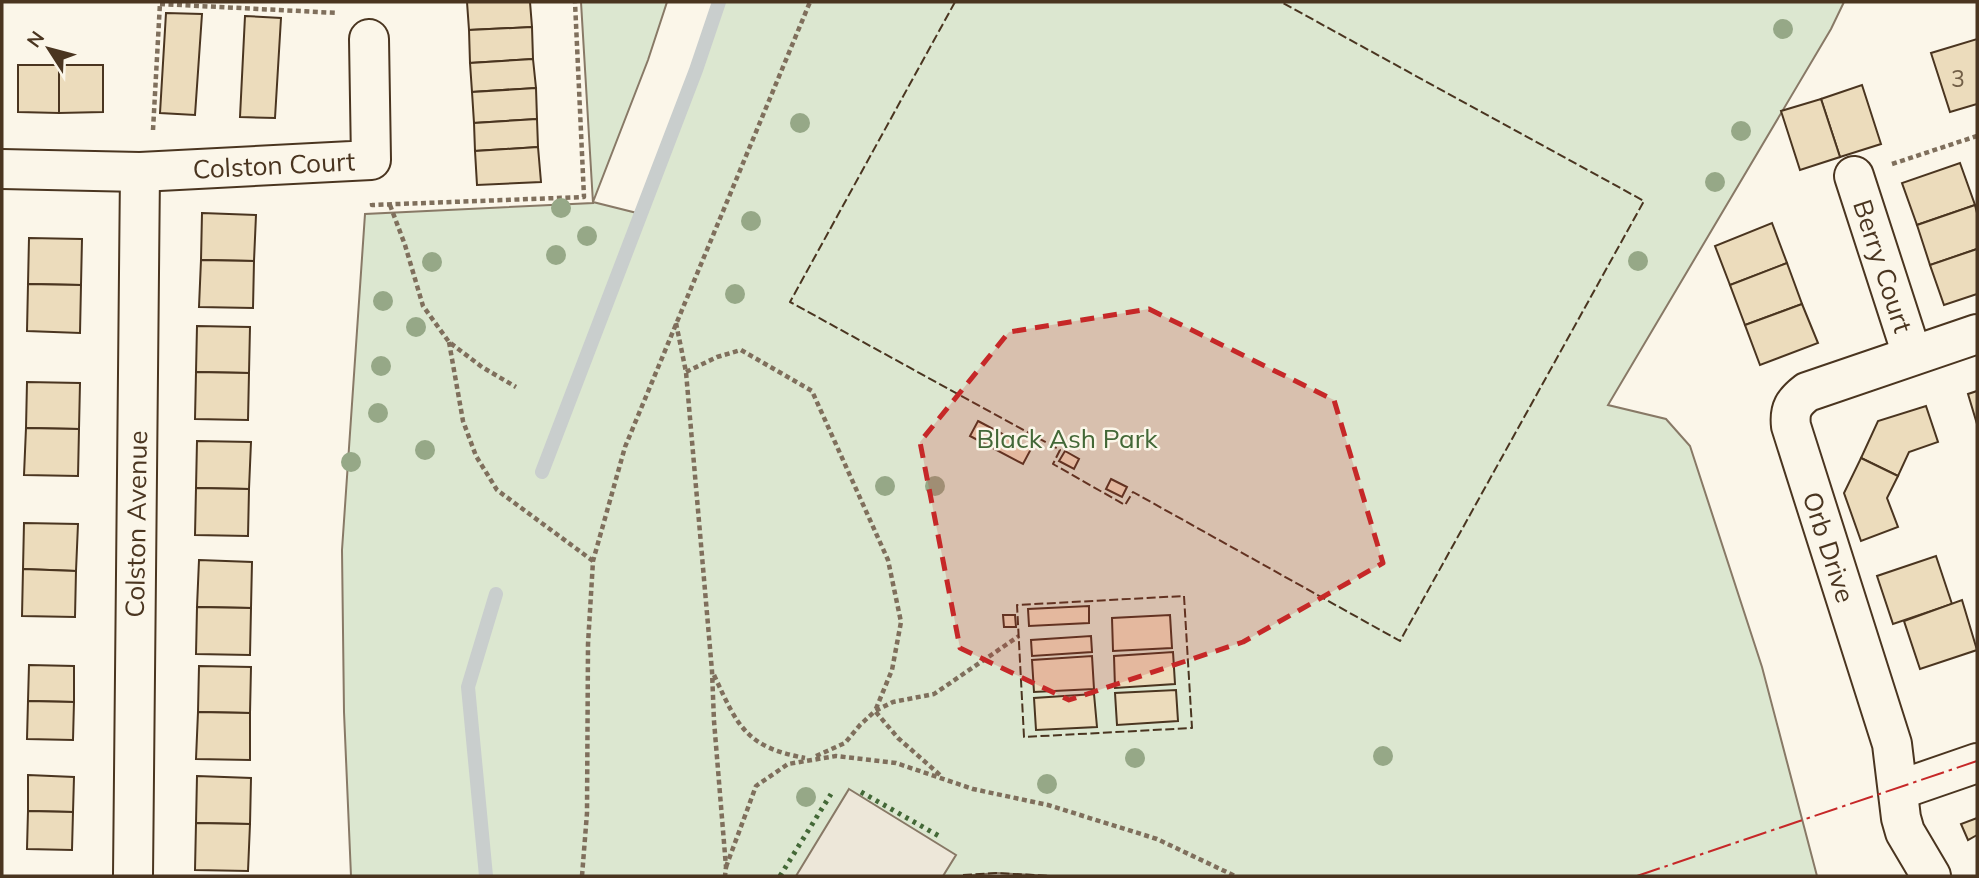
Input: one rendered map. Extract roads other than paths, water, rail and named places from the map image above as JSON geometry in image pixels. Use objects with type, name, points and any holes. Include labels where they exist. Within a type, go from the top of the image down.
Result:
[{"type":"street","name":"Colston Court","points":[[2,169],[145,172],[371,160],[359,26]]},
{"type":"street","name":"Colston Avenue","points":[[133,876],[145,172]]},
{"type":"street","name":"Berry Court","points":[[1854,176],[1912,355]]},
{"type":"street","name":"Orb Drive","points":[[1931,876],[1905,832],[1892,744],[1791,426],[1790,414],[1795,401],[1807,392],[1977,334]]},
{"type":"street","points":[[1899,790],[1977,763]]},
{"type":"waterway","points":[[542,472],[696,70],[719,2]]},
{"type":"waterway","points":[[486,876],[468,687],[496,594]]},
{"type":"park label","name":"Black Ash Park","points":[[1067,438]]}]
